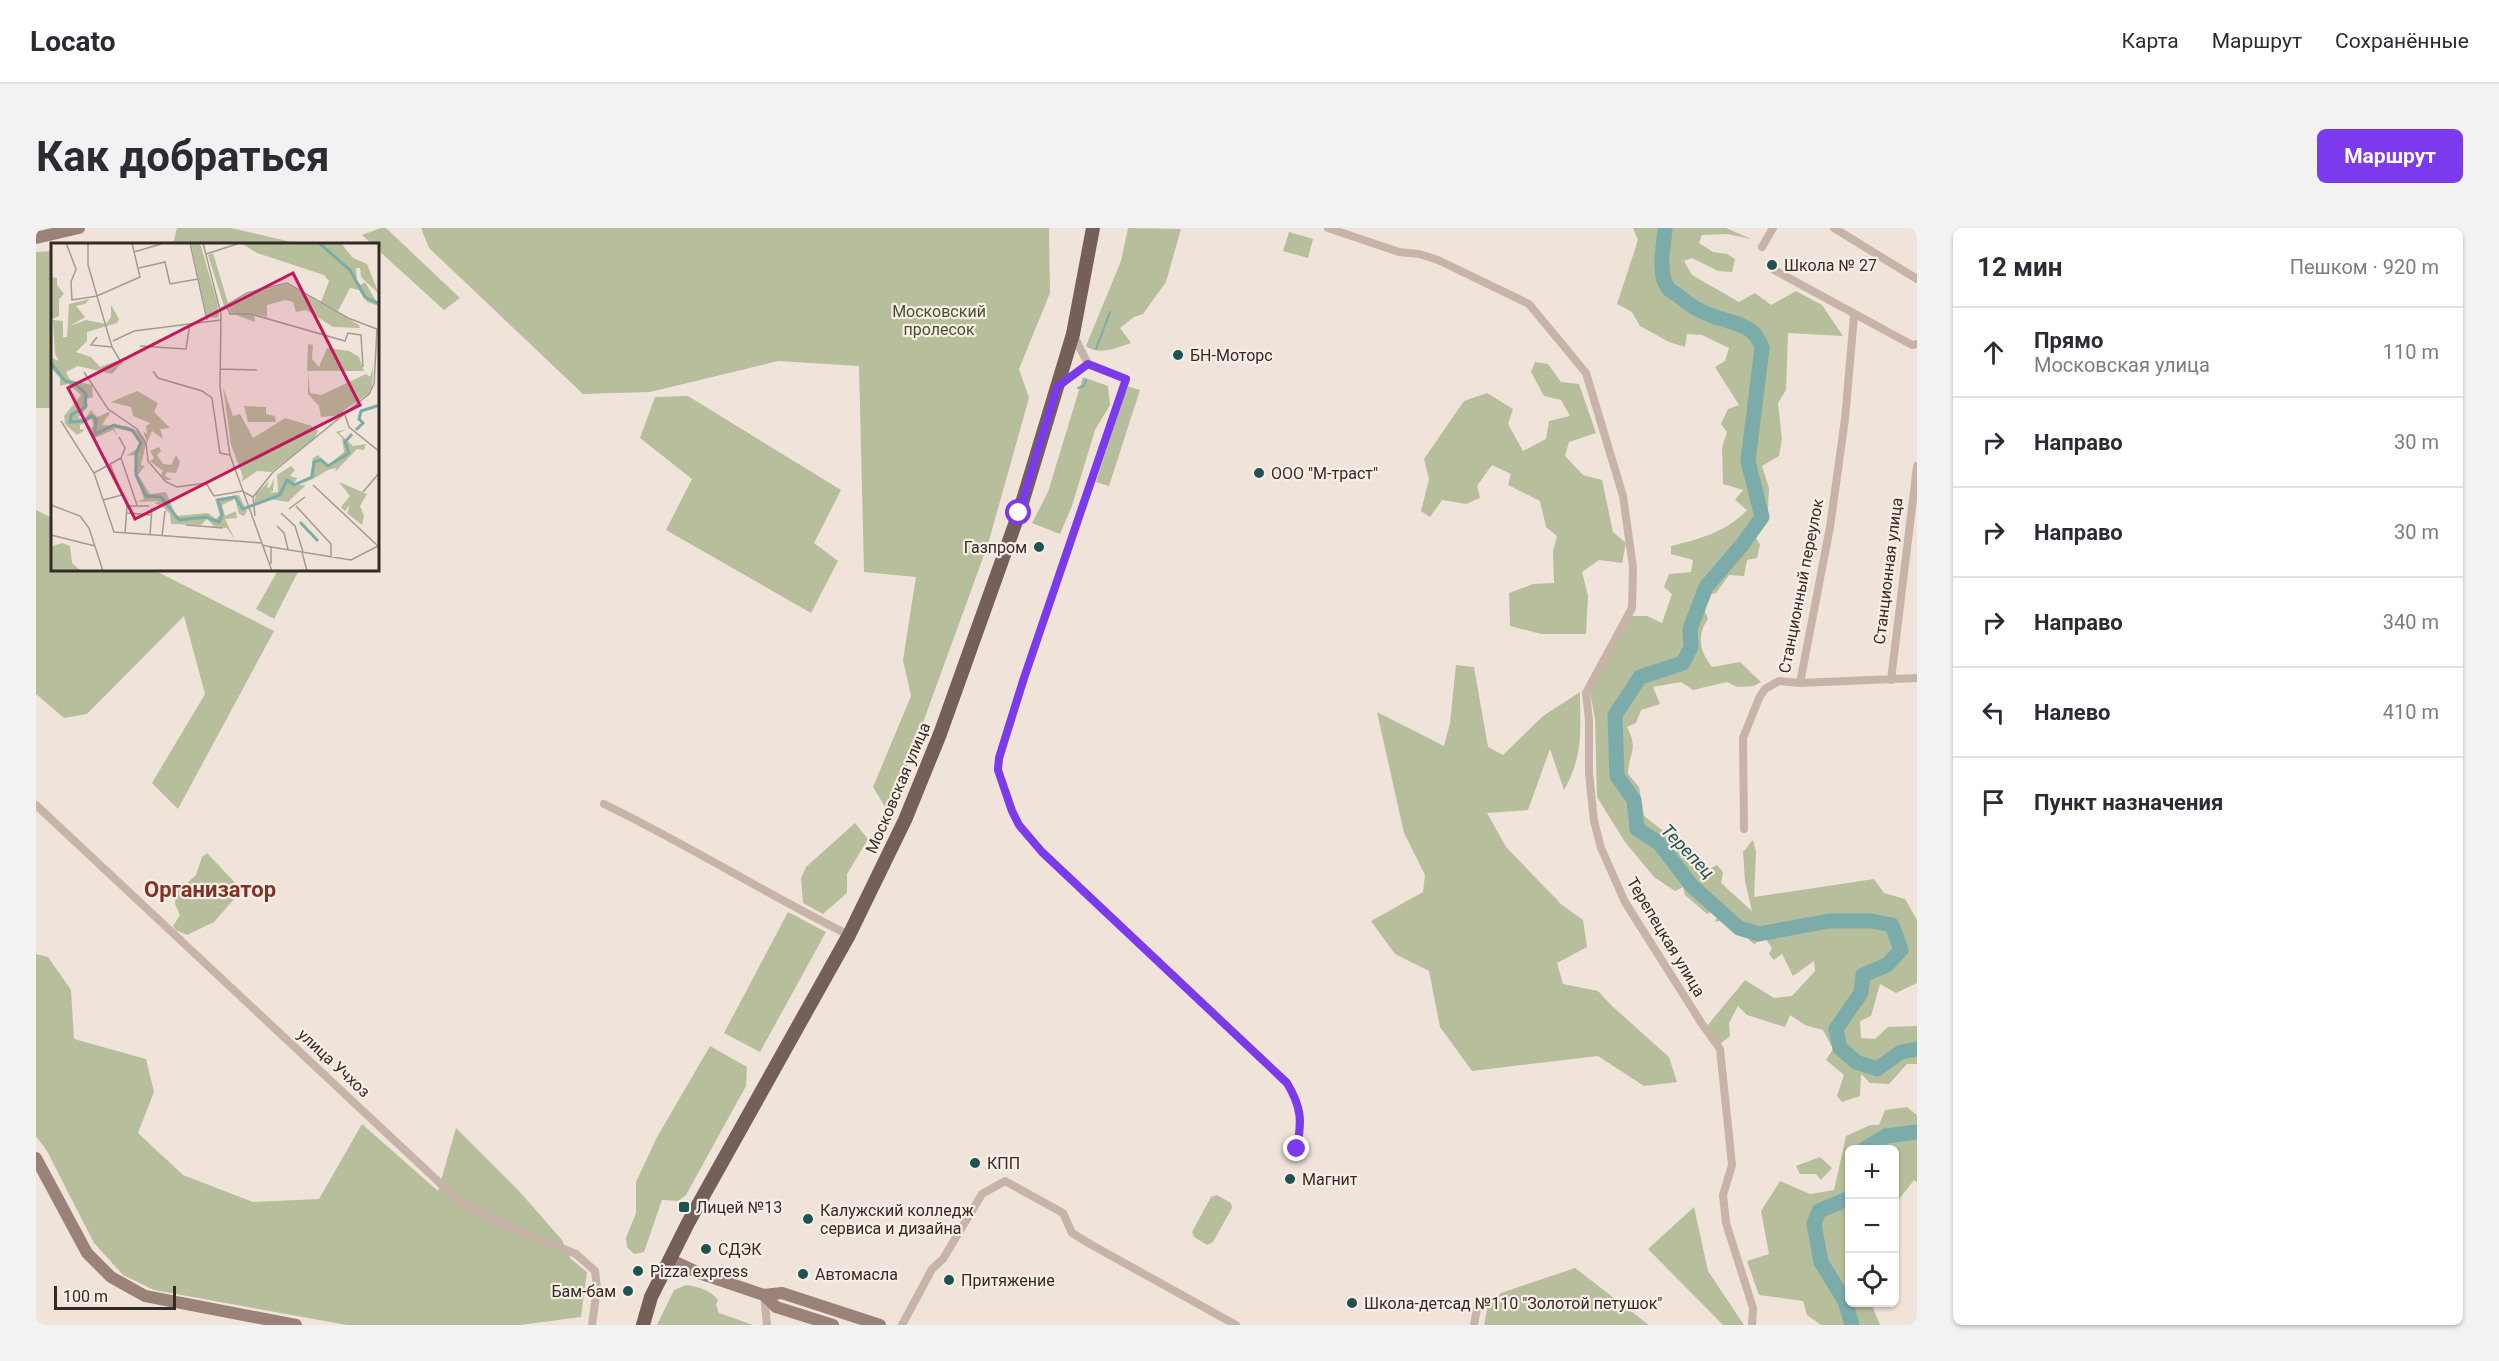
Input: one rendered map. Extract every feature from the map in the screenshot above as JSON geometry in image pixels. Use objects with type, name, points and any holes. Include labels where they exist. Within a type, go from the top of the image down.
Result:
[{"type":"main road","name":"Московская улица","points":[[644,1325],[651,1297],[669,1259],[849,936],[905,820],[940,734],[1019,513],[1073,334],[1093,228]]},
{"type":"street","points":[[36,238],[79,228]]},
{"type":"street","name":"Терепецкая улица","points":[[1328,228],[1399,252],[1419,254],[1438,260],[1529,304],[1586,373],[1623,496],[1633,567],[1632,608],[1586,693],[1589,720],[1589,773],[1594,821],[1601,848],[1625,902],[1671,978],[1720,1049],[1732,1165],[1723,1195],[1726,1223],[1753,1308],[1752,1325]]},
{"type":"street","points":[[1762,247],[1773,228]]},
{"type":"street","points":[[1834,228],[1917,279]]},
{"type":"street","points":[[1774,270],[1854,316],[1912,345],[1917,344]]},
{"type":"street","name":"Станционный переулок","points":[[1744,829],[1743,738],[1765,689],[1779,681],[1800,683],[1830,527],[1845,419],[1854,316]]},
{"type":"street","points":[[1073,334],[1088,364],[1126,379],[1024,678],[998,770],[1019,825],[1042,852],[1287,1083],[1300,1112],[1297,1149]]},
{"type":"street","points":[[1057,387],[1088,364]]},
{"type":"street","name":"Станционная улица","points":[[1891,680],[1917,466]]},
{"type":"street","points":[[1800,683],[1917,678]]},
{"type":"street","points":[[604,804],[662,832],[742,880],[849,936]]},
{"type":"street","name":"улица Учхоз","points":[[36,805],[457,1199],[493,1220],[576,1254],[595,1271],[597,1288],[592,1325]]},
{"type":"street","points":[[36,1158],[87,1253],[111,1277],[145,1296],[296,1325]]},
{"type":"street","points":[[902,1325],[932,1269],[944,1259],[982,1194],[1005,1181],[1063,1213],[1072,1233],[1236,1325]]},
{"type":"street","points":[[669,1259],[699,1273],[764,1295],[782,1293],[880,1325]]},
{"type":"street","points":[[764,1295],[767,1325]]},
{"type":"street","points":[[764,1295],[776,1307],[833,1325]]},
{"type":"street","points":[[1474,1325],[1478,1304]]},
{"type":"green space","points":[[177,228],[231,228],[296,243],[173,243]]},
{"type":"green space","points":[[386,228],[460,298],[444,310],[380,252],[380,243],[371,243],[362,235]]},
{"type":"green space","name":"Московский пролесок","points":[[421,228],[1049,228],[1050,293],[1019,369],[1029,398],[988,544],[905,772],[887,810],[873,787],[911,696],[903,660],[916,577],[864,572],[859,366],[778,361],[650,392],[583,394],[429,248]]},
{"type":"green space","points":[[1128,228],[1181,229],[1166,282],[1143,314],[1134,317],[1120,328],[1131,343],[1102,351],[1091,349],[1086,346],[1121,261]]},
{"type":"green space","points":[[1633,228],[1726,228],[1751,239],[1727,234],[1702,235],[1699,243],[1713,252],[1727,254],[1735,259],[1732,272],[1718,271],[1692,258],[1684,261],[1692,275],[1739,302],[1755,293],[1771,305],[1796,291],[1822,305],[1843,336],[1788,333],[1786,390],[1778,403],[1782,439],[1779,456],[1762,466],[1769,488],[1768,510],[1754,503],[1756,516],[1749,526],[1760,545],[1757,558],[1747,560],[1744,576],[1729,575],[1716,593],[1711,594],[1704,609],[1708,619],[1702,632],[1701,644],[1712,667],[1740,662],[1761,682],[1754,686],[1737,687],[1727,682],[1693,690],[1681,682],[1653,687],[1660,704],[1641,710],[1636,723],[1627,727],[1633,746],[1628,774],[1639,787],[1644,816],[1671,837],[1688,861],[1703,872],[1717,865],[1723,872],[1721,883],[1752,911],[1745,881],[1743,852],[1753,840],[1756,852],[1754,897],[1874,879],[1884,893],[1905,899],[1917,920],[1917,983],[1896,993],[1880,984],[1871,1016],[1860,1021],[1861,1038],[1875,1039],[1888,1027],[1917,1026],[1917,1064],[1907,1064],[1889,1084],[1870,1083],[1861,1074],[1860,1096],[1842,1102],[1837,1096],[1844,1075],[1826,1060],[1833,1049],[1823,1030],[1805,1025],[1790,1015],[1785,1027],[1747,1015],[1738,1006],[1729,1023],[1730,1036],[1720,1044],[1707,1026],[1745,980],[1774,998],[1792,996],[1815,971],[1814,961],[1793,976],[1782,954],[1774,960],[1769,954],[1772,948],[1765,938],[1754,944],[1749,940],[1737,916],[1715,922],[1723,905],[1707,914],[1685,895],[1683,887],[1675,891],[1654,877],[1625,842],[1597,797],[1595,719],[1590,692],[1632,616],[1647,616],[1662,623],[1672,594],[1664,587],[1669,574],[1691,572],[1693,560],[1671,554],[1671,546],[1721,529],[1747,510],[1735,500],[1743,490],[1723,484],[1722,448],[1727,432],[1721,424],[1728,409],[1739,405],[1715,367],[1725,361],[1729,348],[1702,335],[1687,334],[1685,347],[1669,342],[1640,326],[1632,312],[1617,304],[1638,240]]},
{"type":"green space","points":[[1289,232],[1313,239],[1308,258],[1283,251]]},
{"type":"green space","points":[[51,251],[51,408],[36,408],[36,252]]},
{"type":"green space","points":[[1535,362],[1548,364],[1561,382],[1579,384],[1596,433],[1569,442],[1565,456],[1583,475],[1602,480],[1613,532],[1626,543],[1622,563],[1599,560],[1582,572],[1588,596],[1586,634],[1541,634],[1510,626],[1509,593],[1533,584],[1554,583],[1553,551],[1557,536],[1546,527],[1540,501],[1508,485],[1511,474],[1492,465],[1477,486],[1480,498],[1466,504],[1442,500],[1430,517],[1421,511],[1429,479],[1424,459],[1464,401],[1487,393],[1513,409],[1508,424],[1523,451],[1546,439],[1549,421],[1570,416],[1561,400],[1544,396],[1531,372]]},
{"type":"green space","points":[[1083,377],[1108,386],[1110,405],[1095,430],[1072,506],[1060,534],[1032,523],[1048,492]]},
{"type":"green space","points":[[1127,386],[1140,390],[1109,486],[1096,482]]},
{"type":"green space","points":[[688,396],[841,490],[814,543],[838,561],[811,613],[666,530],[692,479],[640,438],[655,397]]},
{"type":"green space","points":[[36,510],[51,518],[51,572],[158,572],[274,631],[178,809],[152,783],[205,694],[184,616],[87,714],[64,718],[36,694]]},
{"type":"green space","points":[[277,572],[298,572],[274,619],[256,609]]},
{"type":"green space","points":[[1456,665],[1474,667],[1488,747],[1503,755],[1543,716],[1580,692],[1580,742],[1575,765],[1564,790],[1550,749],[1528,810],[1487,813],[1506,847],[1562,905],[1583,920],[1587,947],[1557,963],[1563,984],[1598,991],[1669,1057],[1677,1082],[1644,1086],[1598,1056],[1472,1071],[1440,1027],[1429,971],[1395,954],[1371,921],[1423,892],[1425,875],[1404,833],[1377,712],[1444,746],[1450,723]]},
{"type":"green space","points":[[855,823],[868,839],[847,874],[847,893],[823,914],[803,903],[801,878],[806,867]]},
{"type":"green space","points":[[207,853],[242,890],[214,922],[187,935],[173,926],[180,915],[175,904],[176,893],[196,875],[202,857]]},
{"type":"green space","points":[[788,912],[826,932],[760,1052],[724,1033]]},
{"type":"green space","points":[[36,954],[48,957],[71,990],[74,1039],[146,1059],[154,1092],[138,1133],[183,1175],[253,1202],[319,1199],[362,1124],[438,1191],[456,1128],[519,1191],[562,1240],[570,1258],[587,1272],[581,1317],[520,1325],[347,1325],[154,1290],[123,1275],[94,1243],[47,1151],[36,1136]]},
{"type":"green space","points":[[710,1046],[747,1067],[746,1086],[686,1195],[678,1201],[662,1200],[644,1252],[634,1254],[627,1247],[626,1238],[636,1213],[636,1182],[656,1139]]},
{"type":"green space","points":[[1907,1107],[1917,1115],[1917,1182],[1914,1180],[1900,1198],[1899,1145],[1845,1145],[1845,1307],[1873,1307],[1880,1325],[1821,1325],[1807,1315],[1803,1301],[1759,1295],[1747,1261],[1769,1254],[1761,1211],[1780,1181],[1810,1194],[1834,1190],[1846,1136],[1870,1125],[1879,1125],[1885,1110]]},
{"type":"green space","points":[[1820,1157],[1832,1168],[1821,1180],[1816,1174],[1800,1174],[1796,1166]]},
{"type":"green space","points":[[1217,1195],[1231,1203],[1232,1208],[1213,1242],[1207,1245],[1194,1237],[1192,1232],[1211,1197]]},
{"type":"green space","points":[[1694,1207],[1708,1271],[1744,1325],[1723,1325],[1648,1249]]},
{"type":"green space","points":[[1575,1268],[1649,1325],[1484,1325],[1488,1305],[1501,1293]]},
{"type":"green space","points":[[686,1285],[703,1289],[715,1296],[718,1300],[716,1305],[719,1313],[753,1325],[657,1325],[674,1290]]},
{"type":"waterway","name":"Терепец","points":[[1665,228],[1662,267],[1668,288],[1702,311],[1748,329],[1754,333],[1762,348],[1748,461],[1762,517],[1742,545],[1706,587],[1690,629],[1691,647],[1683,663],[1640,677],[1615,715],[1617,776],[1634,800],[1637,829],[1659,843],[1692,886],[1739,928],[1759,934],[1829,921],[1871,921],[1892,925],[1901,950],[1887,965],[1863,975],[1861,993],[1836,1029],[1840,1048],[1856,1062],[1877,1069],[1901,1052],[1917,1049]]},
{"type":"waterway","points":[[1096,349],[1110,312]]},
{"type":"waterway","points":[[1078,388],[1084,386],[1086,380]]},
{"type":"waterway","name":"Терепец","points":[[1871,1145],[1886,1136],[1917,1132]]},
{"type":"waterway","name":"Терепец","points":[[1848,1199],[1819,1211],[1814,1224],[1821,1262],[1845,1301],[1852,1325]]},
{"type":"place","name":"Школа № 27","points":[[1772,265]]},
{"type":"place","name":"БН-Моторс","points":[[1178,355]]},
{"type":"place","name":"ООО \"М-траст\"","points":[[1259,473]]},
{"type":"place","name":"Газпром","points":[[1039,547]]},
{"type":"place","name":"КПП","points":[[975,1163]]},
{"type":"place","name":"Магнит","points":[[1290,1179]]},
{"type":"place","name":"Лицей №13","points":[[684,1207]]},
{"type":"place","name":"Калужский колледж сервиса и дизайна","points":[[808,1219]]},
{"type":"place","name":"СДЭК","points":[[706,1249]]},
{"type":"place","name":"Pizza express","points":[[638,1271]]},
{"type":"place","name":"Автомасла","points":[[803,1274]]},
{"type":"place","name":"Притяжение","points":[[949,1280]]},
{"type":"place","name":"Бам-бам","points":[[628,1291]]},
{"type":"place","name":"Школа-детсад №110 \"Золотой петушок\"","points":[[1352,1303]]},
{"type":"district","name":"Организатор","points":[[210,889]]},
{"type":"route","points":[[1019,513],[1057,387],[1076,370],[1088,364],[1126,379],[1024,678],[999,758],[998,770],[1019,825],[1042,852],[1287,1083],[1300,1112],[1297,1149]]}]
